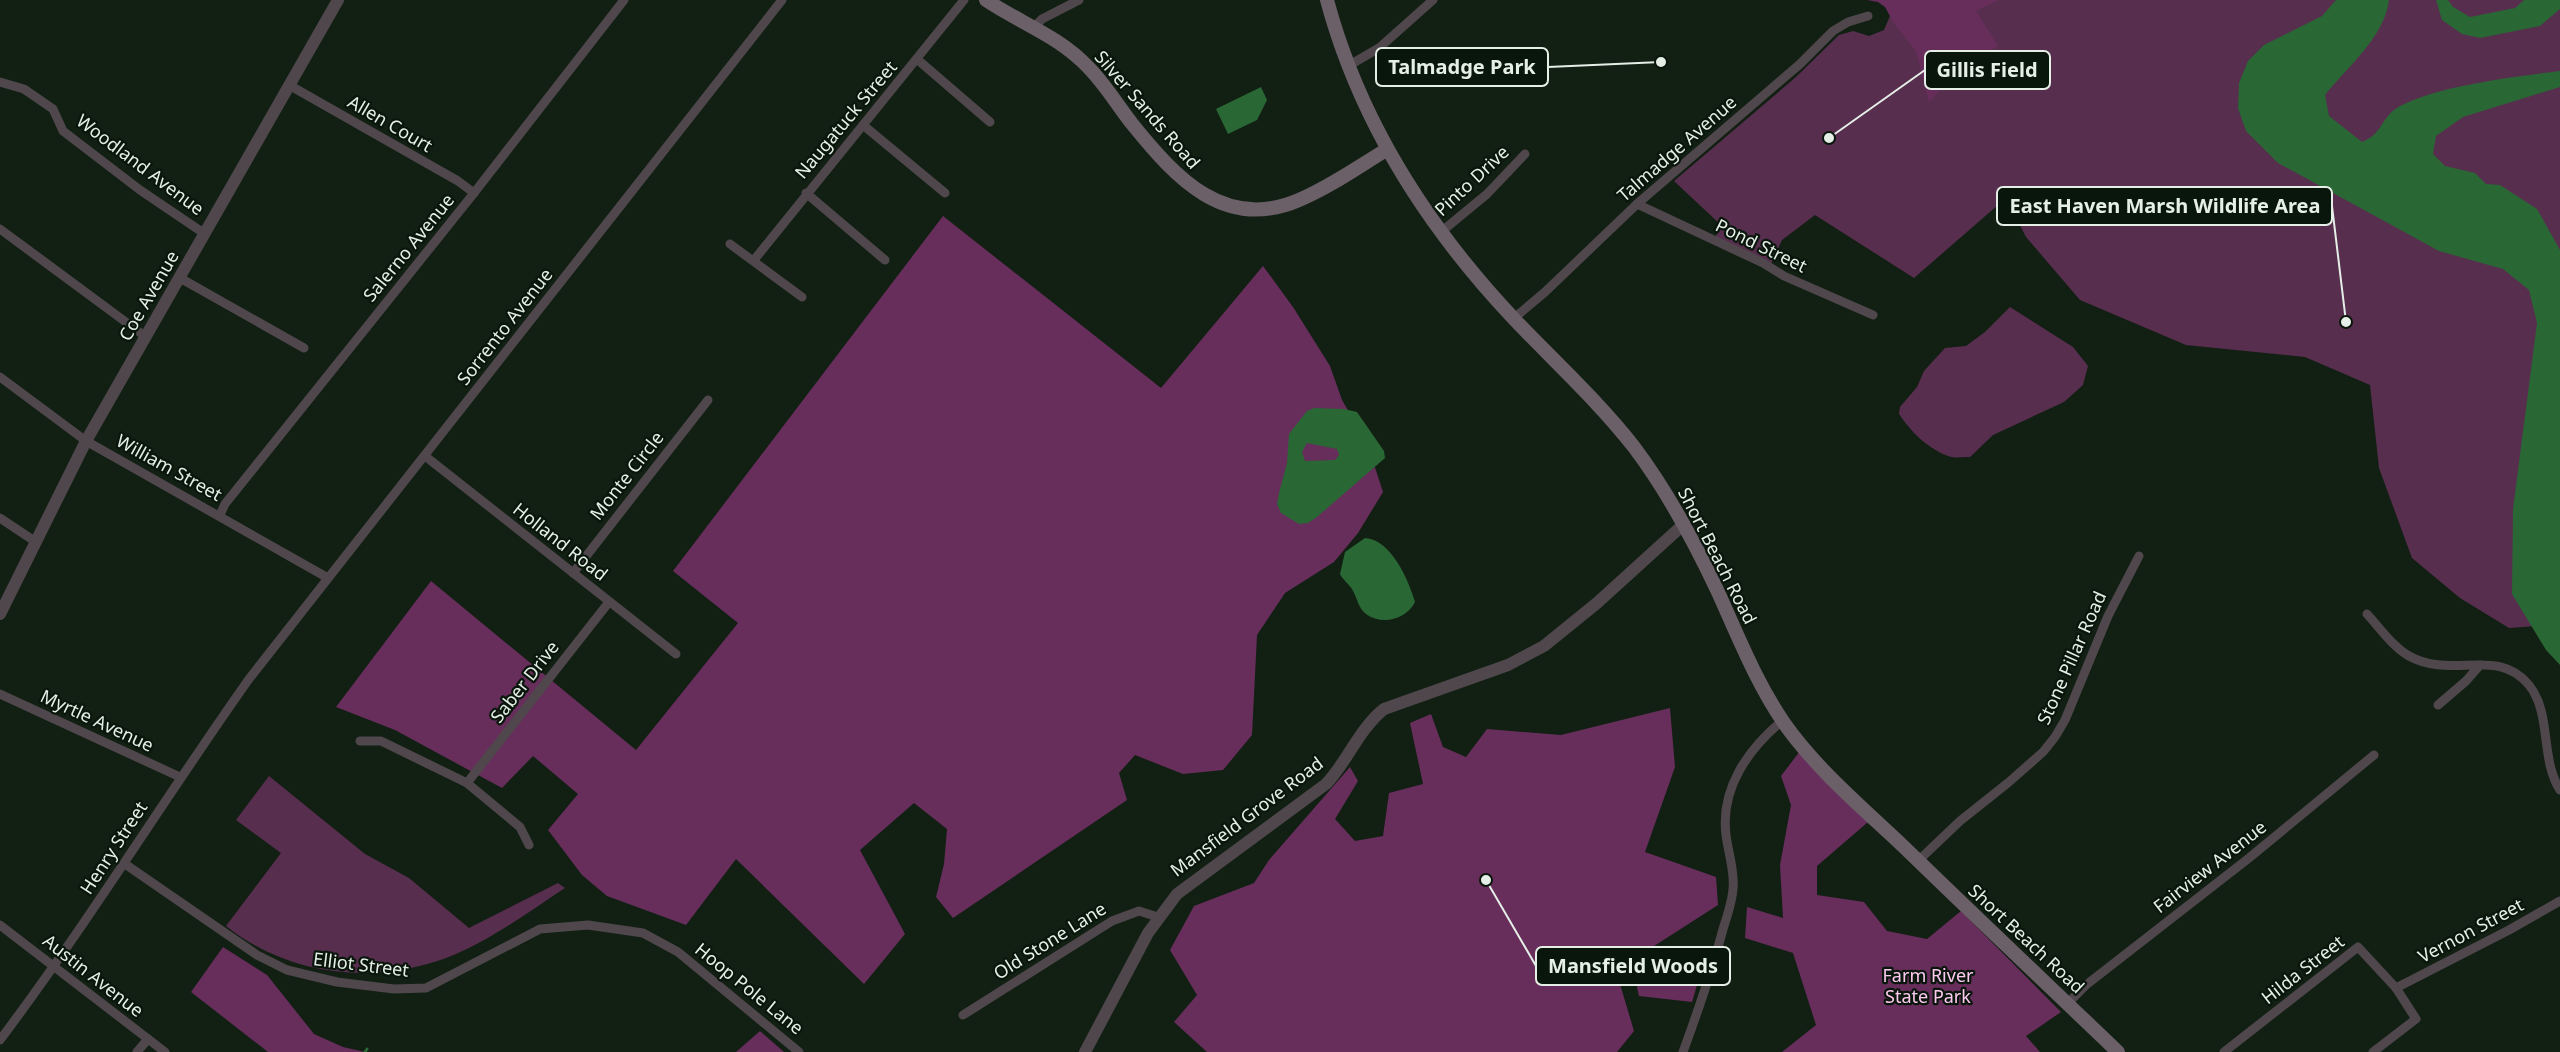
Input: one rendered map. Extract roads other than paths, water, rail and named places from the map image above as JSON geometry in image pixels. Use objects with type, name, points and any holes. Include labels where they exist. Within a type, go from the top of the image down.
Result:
[{"type":"main road","name":"Silver Sands Road","points":[[986,0],[1004,12],[1035,26],[1087,65],[1134,126],[1187,183],[1199,192],[1226,205],[1246,209],[1263,209],[1299,200],[1386,150]]},
{"type":"main road","name":"Short Beach Road","points":[[1327,0],[1348,66],[1370,119],[1412,193],[1513,319],[1619,429],[1655,477],[1684,524],[1751,666],[1783,720],[1820,765],[2118,1052]]},
{"type":"street","name":"Coe Avenue","points":[[0,614],[86,441],[338,0]]},
{"type":"street","name":"Salerno Avenue","points":[[220,515],[225,504],[474,193],[624,0]]},
{"type":"street","name":"Sorrento Avenue","points":[[254,673],[782,0]]},
{"type":"street","name":"Naugatuck Street","points":[[754,260],[918,60],[964,0]]},
{"type":"street","points":[[1035,26],[1042,19],[1079,0]]},
{"type":"street","points":[[1348,66],[1379,48],[1433,0]]},
{"type":"street","name":"Talmadge Avenue","points":[[1513,319],[1545,292],[1637,204],[1800,64],[1833,32],[1848,21],[1868,16]]},
{"type":"street","points":[[918,60],[990,122]]},
{"type":"street","name":"Woodland Avenue","points":[[0,82],[24,89],[53,109],[63,131],[140,190],[205,234]]},
{"type":"street","name":"Allen Court","points":[[289,85],[458,181],[474,193]]},
{"type":"street","points":[[863,125],[945,193]]},
{"type":"street","name":"Pinto Drive","points":[[1441,232],[1487,194],[1525,154]]},
{"type":"street","points":[[806,194],[885,260]]},
{"type":"street","name":"Pond Street","points":[[1637,204],[1763,263],[1784,276],[1873,315]]},
{"type":"street","points":[[0,229],[146,337]]},
{"type":"street","points":[[730,244],[802,297]]},
{"type":"street","points":[[180,278],[304,348]]},
{"type":"street","name":"William Street","points":[[0,377],[86,441],[328,578]]},
{"type":"street","name":"Monte Circle","points":[[573,573],[708,400]]},
{"type":"street","name":"Holland Road","points":[[424,456],[676,654]]},
{"type":"street","points":[[0,518],[36,542]]},
{"type":"street","name":"Mansfield Grove Road","points":[[1085,1052],[1158,917],[1177,894],[1326,784],[1341,766],[1363,729],[1384,710],[1508,665],[1544,646],[1602,599],[1684,524]]},
{"type":"street","name":"Stone Pillar Road","points":[[1918,861],[1960,821],[2043,752],[2055,737],[2065,720],[2108,616],[2139,556]]},
{"type":"street","name":"Saber Drive","points":[[467,783],[609,602]]},
{"type":"street","points":[[2367,614],[2398,649],[2409,656],[2442,666],[2495,664],[2514,671],[2531,687],[2537,699],[2550,768],[2560,790]]},
{"type":"street","points":[[2438,705],[2466,681],[2480,665]]},
{"type":"street","name":"Henry Street","points":[[0,1040],[55,967],[180,777],[254,673]]},
{"type":"street","name":"Myrtle Avenue","points":[[0,694],[180,777]]},
{"type":"street","points":[[1683,1052],[1707,985],[1733,889],[1725,833],[1726,812],[1731,790],[1748,754],[1783,720]]},
{"type":"street","points":[[360,741],[381,741],[467,783],[520,827],[529,845]]},
{"type":"street","name":"Fairview Avenue","points":[[2067,1004],[2086,985],[2258,851],[2374,755]]},
{"type":"street","name":"Elliot Street","points":[[124,864],[272,964],[287,970],[338,982],[394,989],[426,988],[540,929],[565,925],[588,925],[643,933],[678,952]]},
{"type":"street","name":"Vernon Street","points":[[2396,988],[2510,930],[2560,901]]},
{"type":"street","name":"Old Stone Lane","points":[[963,1015],[1128,913],[1139,910],[1158,917]]},
{"type":"street","name":"Austin Avenue","points":[[0,925],[165,1052]]},
{"type":"street","name":"Hilda Street","points":[[2224,1052],[2358,947],[2396,988]]},
{"type":"street","name":"Hoop Pole Lane","points":[[678,952],[799,1052]]},
{"type":"street","points":[[2373,1052],[2416,1019],[2396,988]]},
{"type":"street","points":[[137,1052],[147,1039]]},
{"type":"place","name":"Talmadge Park","points":[[1661,62]]},
{"type":"place","name":"Gillis Field","points":[[1829,138]]},
{"type":"place","name":"East Haven Marsh Wildlife Area","points":[[2346,322]]},
{"type":"place","name":"Mansfield Woods","points":[[1486,880]]},
{"type":"park label","name":"Farm River State Park","points":[[1928,986]]}]
